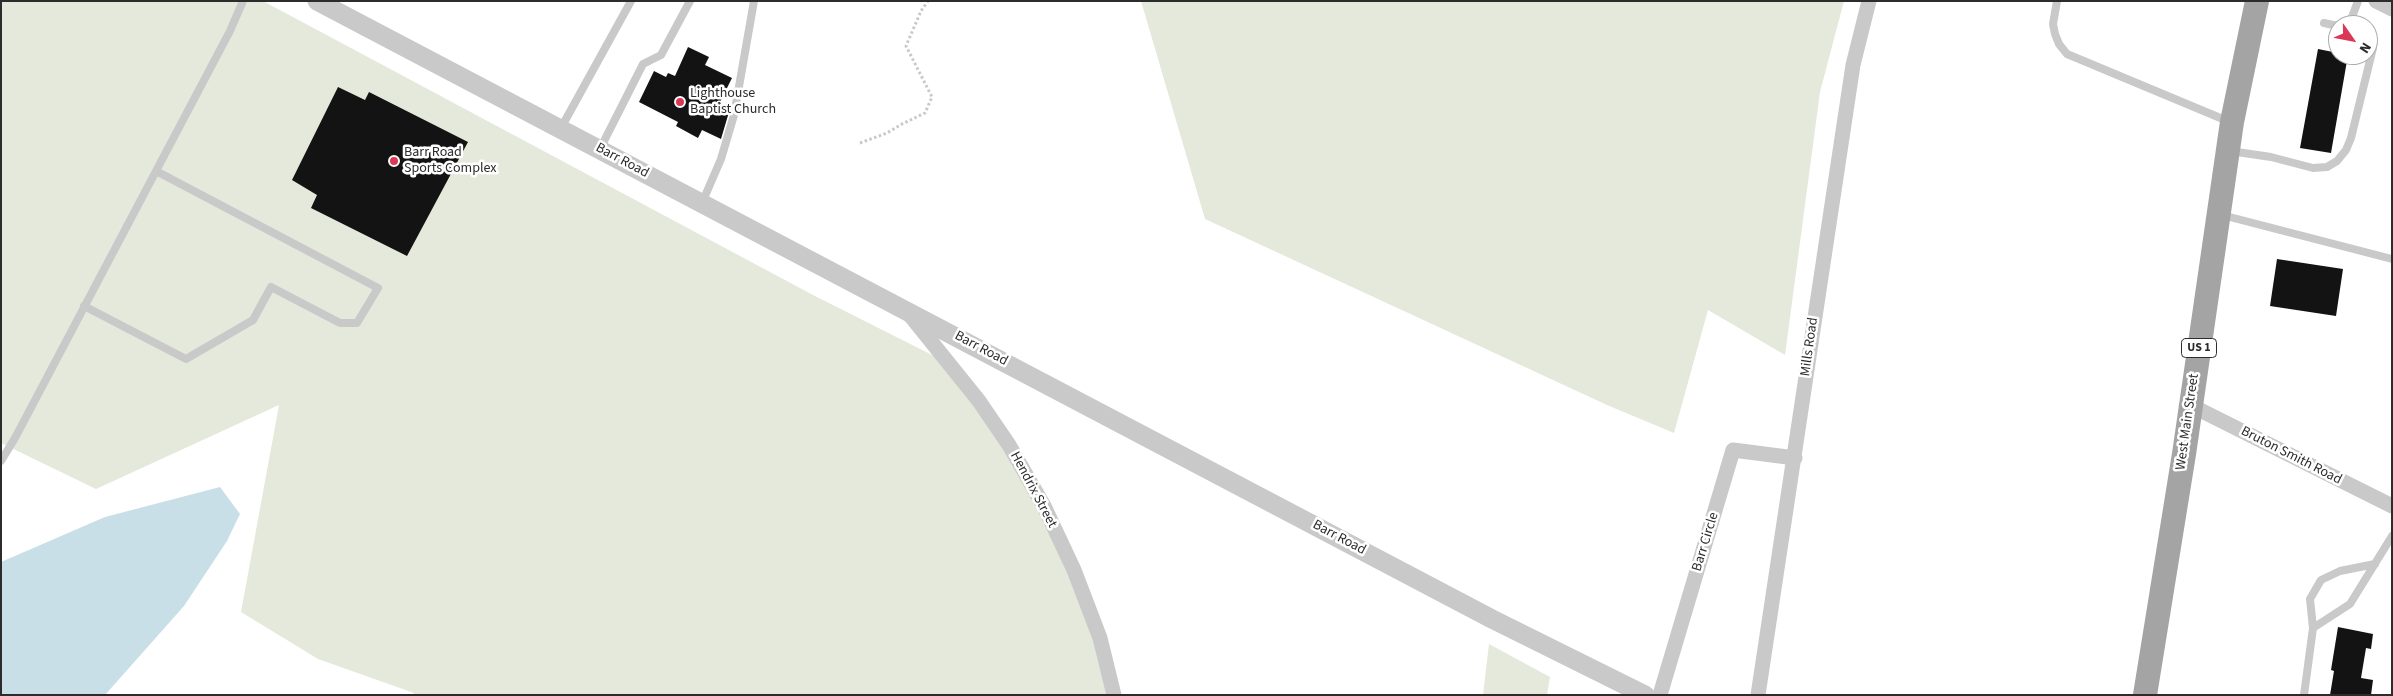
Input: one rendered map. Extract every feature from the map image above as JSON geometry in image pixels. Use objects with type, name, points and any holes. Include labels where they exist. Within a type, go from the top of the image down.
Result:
[{"type":"main road","name":"West Main Street","points":[[2145,695],[2232,122],[2257,1]]},
{"type":"street","name":"Barr Road","points":[[317,1],[1492,619],[1645,695]]},
{"type":"street","name":"Mills Road","points":[[1758,695],[1853,65],[1869,1]]},
{"type":"street","points":[[2376,1],[2392,9]]},
{"type":"street","name":"Hendrix Street","points":[[905,309],[979,401],[1009,445],[1044,506],[1074,570],[1100,638],[1114,695]]},
{"type":"street","name":"Bruton Smith Road","points":[[2190,405],[2392,506]]},
{"type":"street","name":"Barr Circle","points":[[1660,695],[1733,450],[1763,452],[1795,458]]},
{"type":"lane","points":[[1,461],[230,31],[243,1]]},
{"type":"lane","points":[[560,129],[631,1]]},
{"type":"lane","points":[[600,149],[643,64],[661,55],[690,1]]},
{"type":"lane","points":[[702,203],[721,158],[734,115],[754,1]]},
{"type":"lane","points":[[2057,1],[2053,24],[2059,44],[2067,54],[2232,122]]},
{"type":"lane","points":[[2352,15],[2358,1]]},
{"type":"lane","points":[[2324,23],[2328,24]]},
{"type":"lane","points":[[2228,151],[2271,157],[2313,168],[2327,167],[2337,161],[2346,150],[2351,138],[2369,65]]},
{"type":"lane","points":[[84,306],[186,360],[253,320],[271,287],[340,323],[357,324],[378,288],[156,171]]},
{"type":"lane","points":[[2218,214],[2392,259]]},
{"type":"lane","points":[[2313,628],[2350,604],[2392,536]]},
{"type":"lane","points":[[2304,695],[2313,628],[2310,599],[2321,580],[2340,571],[2375,564]]},
{"type":"path","points":[[860,143],[887,133],[925,114],[932,97],[906,46],[921,10],[928,1]]},
{"type":"shaded area","points":[[1,1],[263,1],[813,295],[950,364],[1044,506],[1114,695],[412,695],[414,693],[318,659],[241,612],[279,405],[96,489],[1,443]]},
{"type":"shaded area","points":[[1141,1],[1844,1],[1820,92],[1785,355],[1708,310],[1674,433],[1607,405],[1205,219]]},
{"type":"shaded area","points":[[1489,644],[1550,677],[1547,695],[1483,695]]},
{"type":"water","points":[[220,487],[240,514],[227,541],[184,606],[105,695],[1,695],[1,562],[105,517]]},
{"type":"building","name":"Lighthouse Baptist Church","points":[[688,47],[709,57],[705,65],[732,78],[720,102],[722,103],[720,108],[729,112],[721,139],[702,130],[698,138],[676,126],[678,122],[639,102],[654,71],[666,77],[668,73],[675,76]]},
{"type":"building","points":[[2318,49],[2328,51],[2328,65],[2346,65],[2331,153],[2300,148]]},
{"type":"building","points":[[338,87],[365,100],[369,92],[468,142],[407,256],[311,208],[317,195],[292,180]]},
{"type":"building","points":[[2277,259],[2343,269],[2336,316],[2270,306]]},
{"type":"building","points":[[2338,627],[2373,634],[2371,649],[2366,648],[2361,678],[2373,680],[2371,695],[2330,695],[2334,671],[2331,670]]},
{"type":"place","name":"Lighthouse Baptist Church","points":[[680,102]]},
{"type":"place","name":"Barr Road Sports Complex","points":[[394,161]]}]
